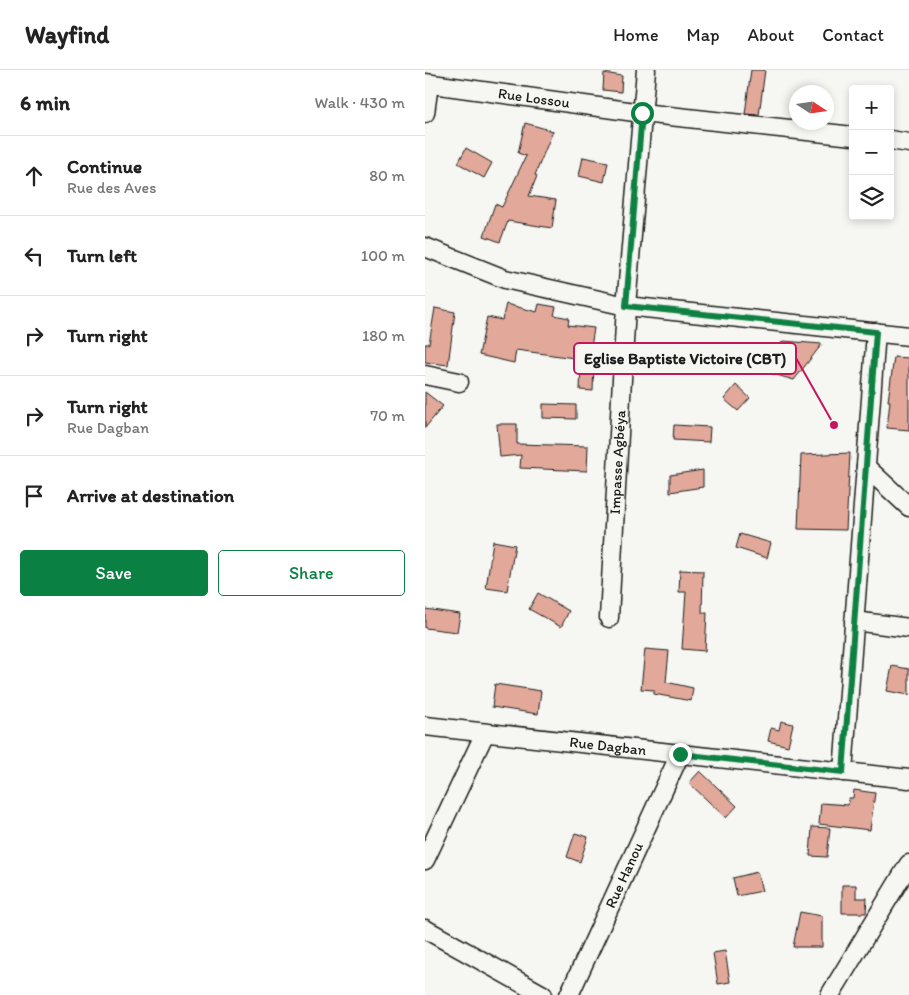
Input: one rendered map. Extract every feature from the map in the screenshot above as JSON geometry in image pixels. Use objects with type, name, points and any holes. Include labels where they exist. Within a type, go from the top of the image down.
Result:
[{"type":"street","name":"Impasse Agbéya","points":[[609,618],[626,306],[646,70]]},
{"type":"street","name":"Rue Lossou","points":[[427,84],[642,113],[849,136]]},
{"type":"street","points":[[425,113],[427,84]]},
{"type":"street","points":[[894,141],[909,143]]},
{"type":"street","points":[[425,247],[505,279],[626,306],[909,336]]},
{"type":"street","points":[[843,772],[876,332]]},
{"type":"street","points":[[425,375],[459,382]]},
{"type":"street","points":[[866,467],[909,508]]},
{"type":"street","points":[[854,621],[909,628]]},
{"type":"street","name":"Rue Dagban","points":[[425,726],[909,779]]},
{"type":"street","points":[[425,860],[485,733]]},
{"type":"street","name":"Rue Hanou","points":[[569,995],[680,754]]},
{"type":"street","points":[[830,995],[909,864]]},
{"type":"street","points":[[425,929],[543,995]]},
{"type":"building","points":[[751,70],[765,70],[759,115],[745,114]]},
{"type":"building","points":[[604,73],[622,76],[621,92],[603,90]]},
{"type":"building","points":[[525,123],[553,131],[535,175],[537,176],[529,196],[556,200],[552,228],[508,221],[500,242],[484,236],[495,204],[502,207],[526,156],[518,153]]},
{"type":"building","points":[[466,148],[492,163],[484,178],[458,163]]},
{"type":"building","points":[[583,157],[608,162],[604,182],[579,176]]},
{"type":"building","points":[[506,304],[537,312],[539,304],[556,307],[554,315],[569,318],[568,325],[594,328],[589,360],[516,350],[514,363],[479,355],[487,317],[502,320]]},
{"type":"building","points":[[435,308],[455,312],[448,365],[425,362],[425,344],[429,344]]},
{"type":"building","points":[[783,341],[822,344],[794,380],[759,370]]},
{"type":"building","points":[[894,357],[909,358],[909,430],[887,428],[890,401],[888,401]]},
{"type":"building","points":[[581,364],[594,364],[593,391],[580,390]]},
{"type":"building","points":[[736,385],[750,398],[738,411],[724,399]]},
{"type":"building","points":[[425,392],[443,406],[425,428]]},
{"type":"building","points":[[543,404],[576,405],[576,419],[543,418]]},
{"type":"building","points":[[497,424],[517,424],[517,444],[588,446],[587,471],[520,468],[521,455],[500,457]]},
{"type":"building","points":[[674,425],[710,427],[709,442],[673,440]]},
{"type":"building","points":[[850,453],[846,530],[798,529],[801,455]]},
{"type":"building","points":[[703,470],[703,487],[670,492],[670,475]]},
{"type":"building","points":[[740,534],[771,543],[767,558],[736,548]]},
{"type":"building","points":[[493,541],[515,545],[507,591],[486,588]]},
{"type":"building","points":[[680,570],[703,571],[702,613],[707,613],[705,651],[682,649],[686,592],[679,592]]},
{"type":"building","points":[[538,593],[569,611],[561,627],[529,609]]},
{"type":"building","points":[[425,609],[460,614],[457,632],[425,628]]},
{"type":"building","points":[[645,649],[669,651],[666,682],[693,688],[691,701],[654,694],[654,690],[641,689]]},
{"type":"building","points":[[892,666],[909,669],[909,695],[887,691]]},
{"type":"building","points":[[495,684],[541,691],[538,714],[492,707]]},
{"type":"building","points":[[781,721],[793,724],[788,746],[768,741],[771,728],[779,730]]},
{"type":"building","points":[[700,771],[737,806],[726,818],[689,783]]},
{"type":"building","points":[[854,790],[875,793],[870,830],[819,824],[821,803],[848,805],[849,798],[853,798]]},
{"type":"building","points":[[812,827],[830,828],[827,857],[810,856]]},
{"type":"building","points":[[575,833],[588,837],[580,862],[567,857]]},
{"type":"building","points":[[757,872],[762,891],[737,896],[733,878]]},
{"type":"building","points":[[842,885],[856,885],[856,898],[867,898],[866,913],[842,913]]},
{"type":"building","points":[[800,912],[822,916],[822,947],[793,947]]},
{"type":"building","points":[[725,951],[730,982],[718,984],[713,953]]},
{"type":"place","name":"Eglise Baptiste Victoire (CBT)","points":[[834,425]]},
{"type":"route","points":[[642,113],[626,306],[876,332],[843,772],[680,754]]}]
